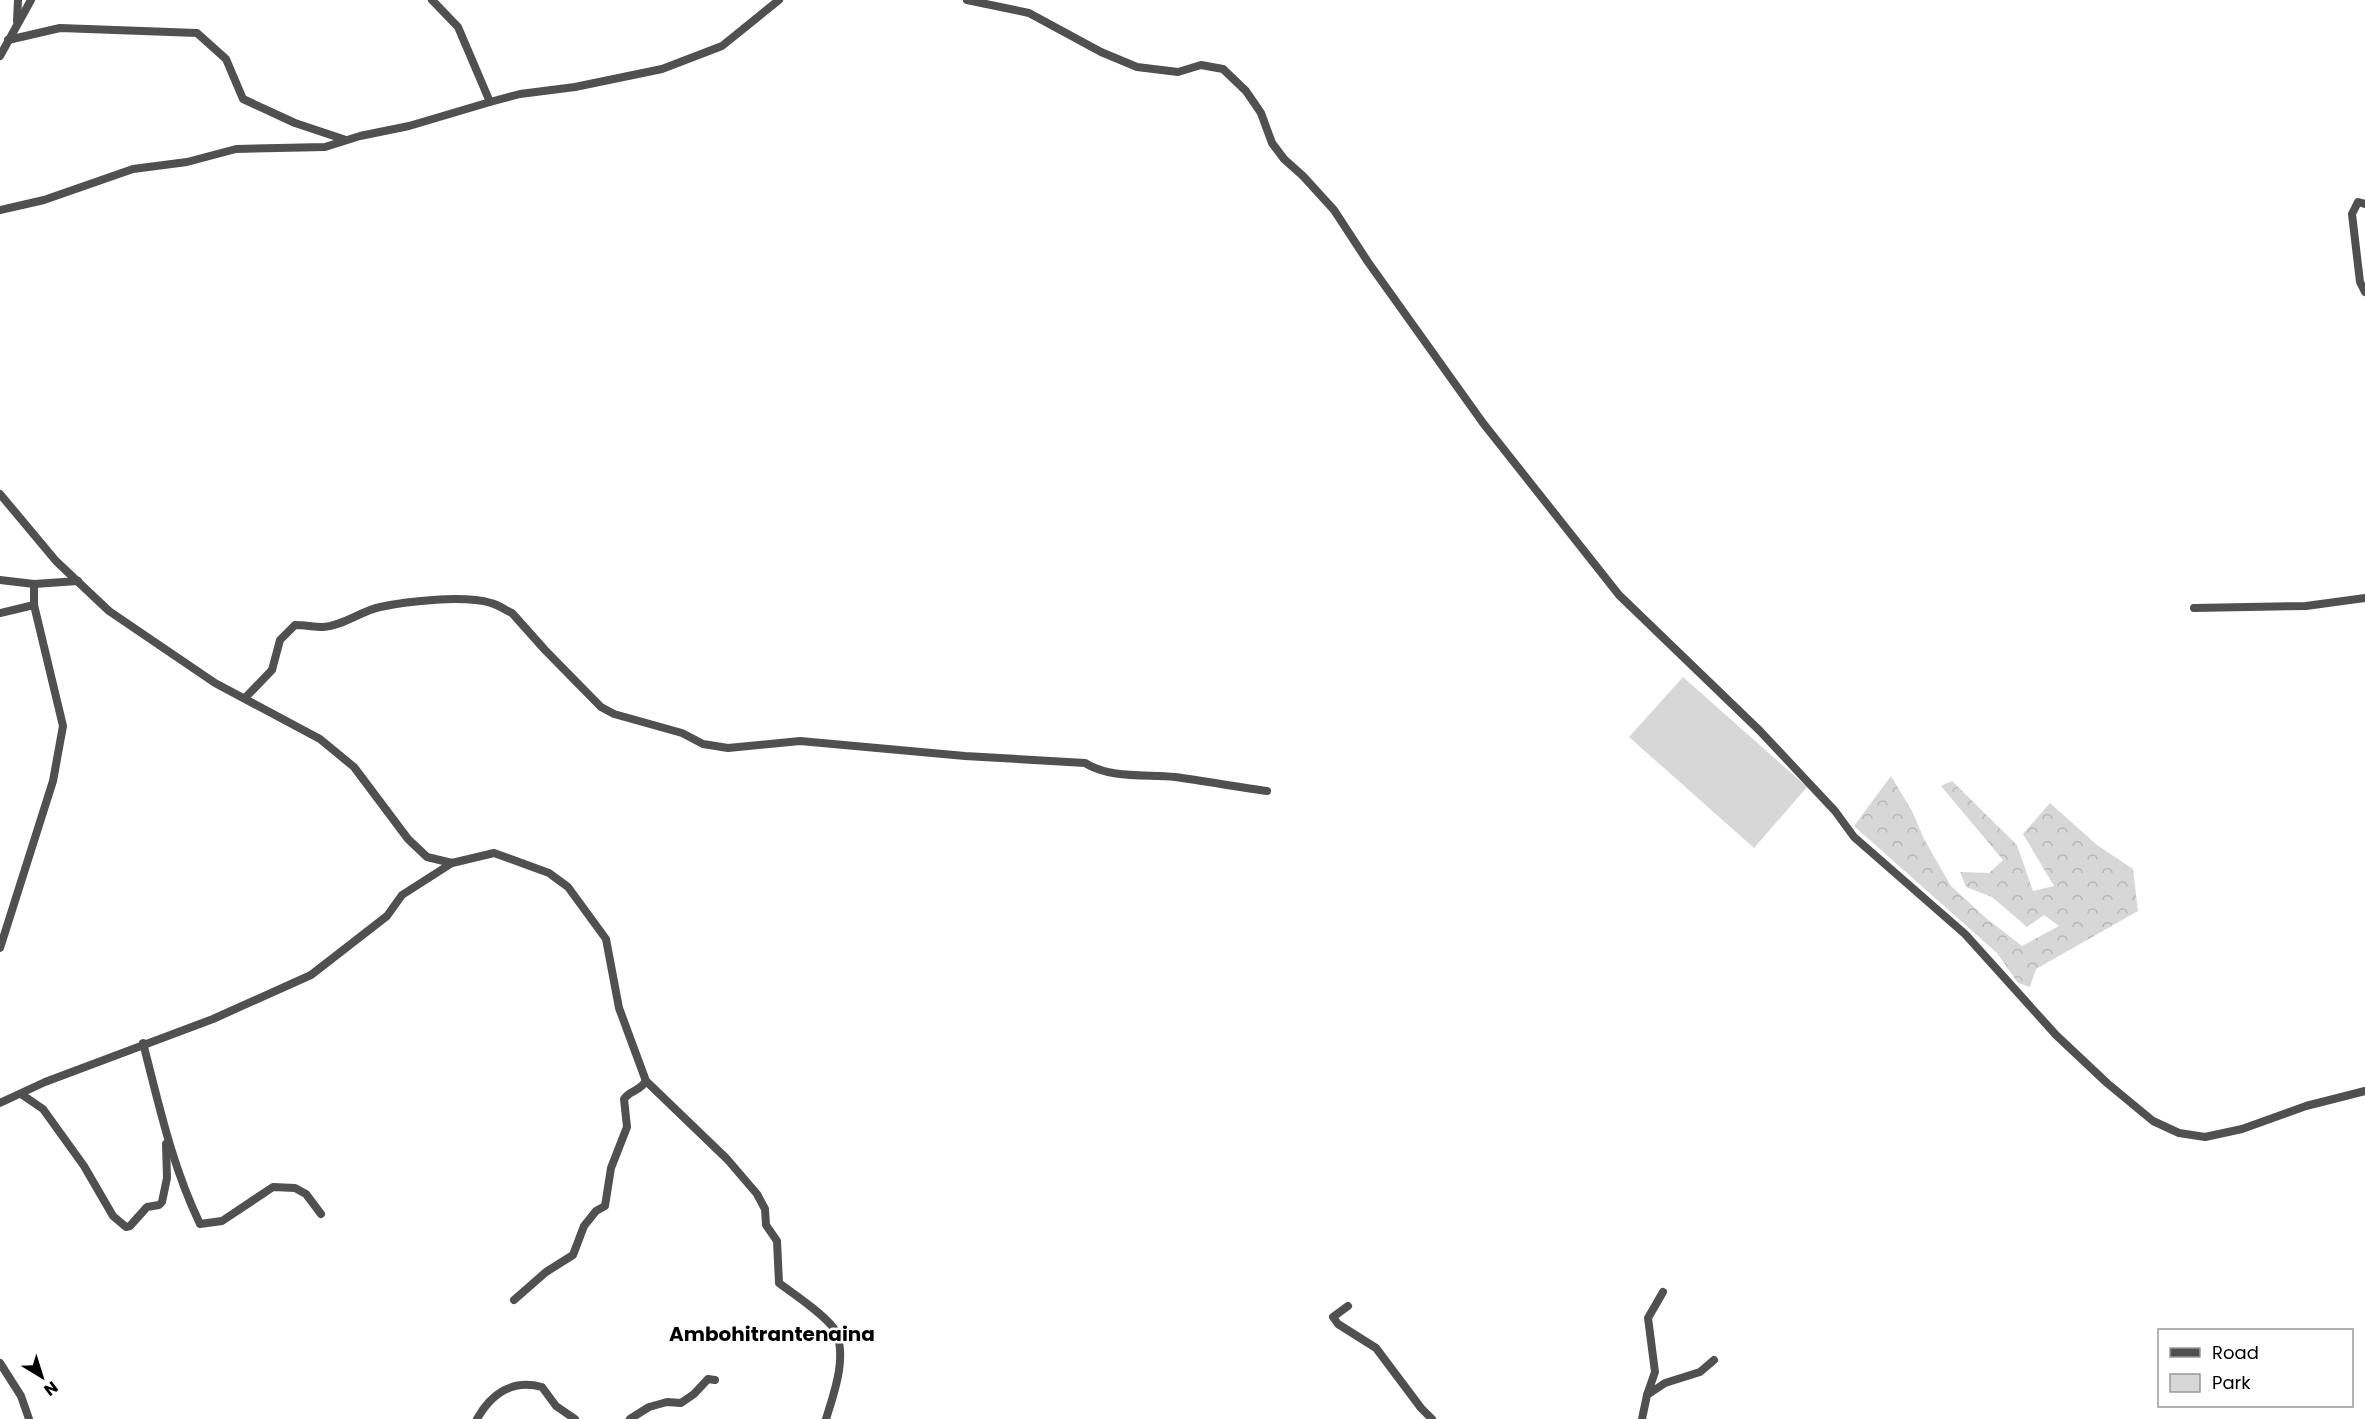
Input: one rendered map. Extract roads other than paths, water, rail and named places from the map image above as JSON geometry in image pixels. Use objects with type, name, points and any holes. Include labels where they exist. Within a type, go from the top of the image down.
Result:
[{"type":"street","points":[[17,24],[18,0]]},
{"type":"street","points":[[0,56],[31,0]]},
{"type":"street","points":[[432,0],[458,27],[490,102]]},
{"type":"street","points":[[0,210],[44,200],[133,169],[187,162],[236,149],[325,147],[520,94],[574,87],[662,69],[722,46],[778,0]]},
{"type":"street","points":[[968,0],[1029,13],[1101,52],[1137,67],[1178,72],[1200,65],[1223,69],[1246,91],[1261,112],[1272,143],[1284,159],[1334,210],[1483,423],[1619,595],[1760,731],[1835,811],[1854,837],[1965,934],[2056,1035],[2107,1083],[2153,1121],[2179,1133],[2205,1137],[2242,1129],[2306,1106],[2365,1091]]},
{"type":"street","points":[[8,40],[60,28],[197,33],[226,59],[243,99],[295,123],[346,140]]},
{"type":"street","points":[[2365,204],[2358,202],[2352,214],[2360,282],[2365,292]]},
{"type":"street","points":[[0,494],[56,561],[109,611],[215,683],[320,739],[354,767],[408,840],[427,857],[452,863]]},
{"type":"street","points":[[0,580],[34,584],[78,581]]},
{"type":"street","points":[[0,948],[52,781],[63,726],[34,605],[34,584]]},
{"type":"street","points":[[2194,608],[2306,606],[2365,598]]},
{"type":"street","points":[[245,698],[272,670],[280,640],[295,625],[323,627],[380,607],[415,602],[482,601],[497,605],[512,613],[601,706],[628,719],[682,733],[703,744],[715,747],[728,748],[800,741],[965,756],[1085,763],[1108,772],[1173,777],[1267,791]]},
{"type":"street","points":[[0,613],[34,605]]},
{"type":"street","points":[[0,1103],[45,1082],[213,1018],[311,975],[387,916],[402,895],[452,863],[494,853],[549,873],[568,888],[606,939],[619,1008],[646,1081],[727,1159],[757,1194],[765,1209],[766,1225],[777,1241],[778,1283],[818,1312],[835,1330],[840,1352],[835,1391],[826,1419]]},
{"type":"street","points":[[143,1043],[167,1138],[184,1190],[200,1224],[222,1221],[273,1187],[295,1188],[306,1194],[321,1214]]},
{"type":"street","points":[[514,1300],[546,1272],[573,1255],[584,1226],[596,1211],[605,1206],[611,1168],[627,1127],[624,1099],[641,1088],[646,1081]]},
{"type":"street","points":[[21,1094],[44,1109],[84,1166],[113,1216],[126,1227],[130,1226],[147,1207],[159,1205],[162,1202],[167,1178],[167,1138]]},
{"type":"street","points":[[1642,1419],[1655,1372],[1648,1318],[1663,1292]]},
{"type":"street","points":[[1348,1306],[1334,1317],[1338,1324],[1376,1348],[1421,1408],[1432,1419]]},
{"type":"street","points":[[1647,1395],[1665,1383],[1700,1371],[1714,1360]]},
{"type":"street","points":[[0,1362],[21,1396],[29,1419]]},
{"type":"street","points":[[630,1419],[648,1407],[667,1402],[681,1403],[694,1394],[708,1379],[715,1380]]},
{"type":"street","points":[[477,1419],[498,1392],[521,1386],[542,1387],[556,1406],[575,1419]]},
{"type":"district","name":"Ambohitrantenaina","points":[[772,1334]]}]
